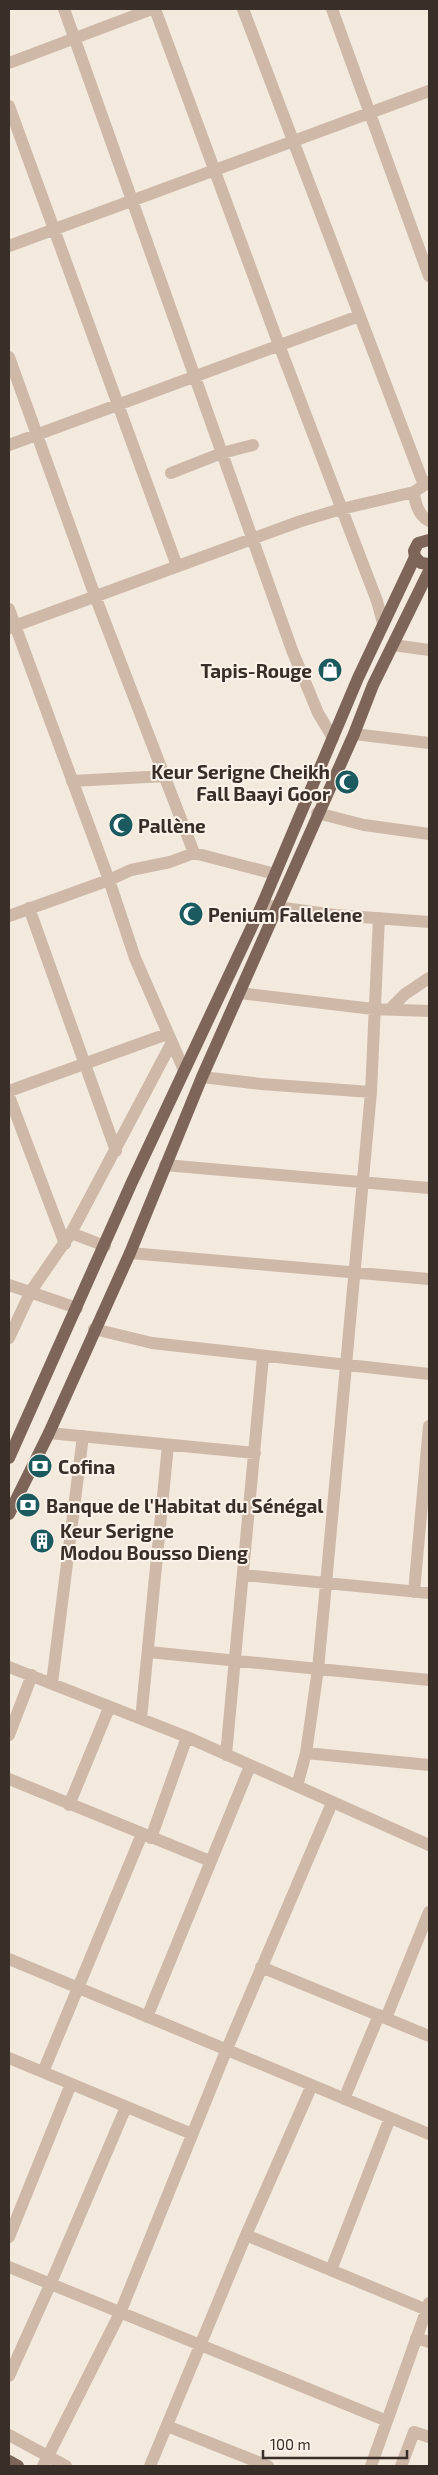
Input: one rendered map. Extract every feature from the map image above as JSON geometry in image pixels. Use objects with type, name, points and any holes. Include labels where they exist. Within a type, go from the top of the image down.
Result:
[{"type":"main road","points":[[9,1458],[132,1182],[262,905],[383,623],[414,557],[416,546],[428,538]]},
{"type":"main road","points":[[414,557],[421,563],[429,564]]},
{"type":"main road","points":[[9,1514],[49,1433],[94,1329],[130,1253],[202,1077],[278,908],[317,813],[354,734],[373,685],[429,571]]},
{"type":"main road","points":[[9,2461],[18,2466]]},
{"type":"street","points":[[64,9],[134,200],[194,378],[254,539],[292,650],[318,713],[333,738]]},
{"type":"street","points":[[9,63],[154,9],[340,509],[377,601],[383,623]]},
{"type":"street","points":[[243,9],[292,141],[316,198],[422,486],[416,504],[422,517],[429,521]]},
{"type":"street","points":[[332,9],[429,276]]},
{"type":"street","points":[[9,246],[429,91]]},
{"type":"street","points":[[9,106],[177,566]]},
{"type":"street","points":[[9,445],[359,316]]},
{"type":"street","points":[[9,357],[95,596],[166,776],[194,853]]},
{"type":"street","points":[[172,473],[222,453],[253,445]]},
{"type":"street","points":[[12,627],[177,566],[340,509],[422,486]]},
{"type":"street","points":[[9,609],[12,627],[109,880],[135,958],[184,1070]]},
{"type":"street","points":[[393,645],[429,650]]},
{"type":"street","points":[[354,734],[429,742]]},
{"type":"street","points":[[72,781],[166,776]]},
{"type":"street","points":[[317,813],[364,825],[429,834]]},
{"type":"street","points":[[9,916],[109,880],[131,870],[170,862],[194,853],[275,874]]},
{"type":"street","points":[[262,905],[429,922]]},
{"type":"street","points":[[29,908],[116,1151]]},
{"type":"street","points":[[297,1786],[306,1753],[318,1669],[371,1092],[373,1009],[379,918]]},
{"type":"street","points":[[390,1009],[405,994],[429,978]]},
{"type":"street","points":[[240,993],[373,1009],[429,1012]]},
{"type":"street","points":[[9,1091],[85,1063],[169,1039]]},
{"type":"street","points":[[9,1338],[31,1291],[68,1239],[103,1169],[116,1151],[169,1039]]},
{"type":"street","points":[[202,1077],[261,1084],[371,1092]]},
{"type":"street","points":[[9,1096],[68,1239]]},
{"type":"street","points":[[165,1165],[429,1188]]},
{"type":"street","points":[[68,1239],[105,1246]]},
{"type":"street","points":[[130,1253],[429,1279]]},
{"type":"street","points":[[9,1285],[77,1308]]},
{"type":"street","points":[[94,1329],[152,1343],[263,1357],[429,1374]]},
{"type":"street","points":[[226,1755],[263,1357]]},
{"type":"street","points":[[414,1592],[425,1521],[429,1426]]},
{"type":"street","points":[[49,1433],[255,1453]]},
{"type":"street","points":[[52,1683],[83,1436]]},
{"type":"street","points":[[141,1719],[168,1445]]},
{"type":"street","points":[[243,1575],[429,1593]]},
{"type":"street","points":[[149,1652],[429,1680]]},
{"type":"street","points":[[9,1666],[108,1708],[187,1738],[429,1845]]},
{"type":"street","points":[[9,1735],[32,1675]]},
{"type":"street","points":[[69,1805],[108,1708]]},
{"type":"street","points":[[43,2072],[187,1738]]},
{"type":"street","points":[[306,1753],[429,1765]]},
{"type":"street","points":[[147,2017],[250,1766]]},
{"type":"street","points":[[9,1779],[210,1861]]},
{"type":"street","points":[[46,2461],[120,2313],[226,2051],[332,1803]]},
{"type":"street","points":[[344,2098],[429,1912]]},
{"type":"street","points":[[9,1959],[429,2134]]},
{"type":"street","points":[[262,1968],[429,2036]]},
{"type":"street","points":[[9,2058],[192,2134]]},
{"type":"street","points":[[9,2237],[71,2084]]},
{"type":"street","points":[[150,2466],[202,2345],[246,2235],[312,2085]]},
{"type":"street","points":[[9,2376],[126,2107]]},
{"type":"street","points":[[331,2270],[390,2118]]},
{"type":"street","points":[[246,2235],[428,2307],[371,2466]]},
{"type":"street","points":[[9,2267],[387,2420]]},
{"type":"street","points":[[416,2338],[429,2342]]},
{"type":"street","points":[[167,2426],[268,2466]]},
{"type":"street","points":[[401,2466],[414,2432],[429,2436]]},
{"type":"street","points":[[9,2435],[46,2461],[66,2466]]},
{"type":"place","name":"Tapis-Rouge","points":[[330,670]]},
{"type":"place","name":"Keur Serigne Cheikh Fall Baayi Goor","points":[[347,782]]},
{"type":"place","name":"Pallène","points":[[121,825]]},
{"type":"place","name":"Penium Fallelene","points":[[191,914]]},
{"type":"place","name":"Cofina","points":[[40,1466]]},
{"type":"place","name":"Banque de l'Habitat du Sénégal","points":[[28,1505]]},
{"type":"place","name":"Keur Serigne Modou Bousso Dieng","points":[[42,1541]]}]
